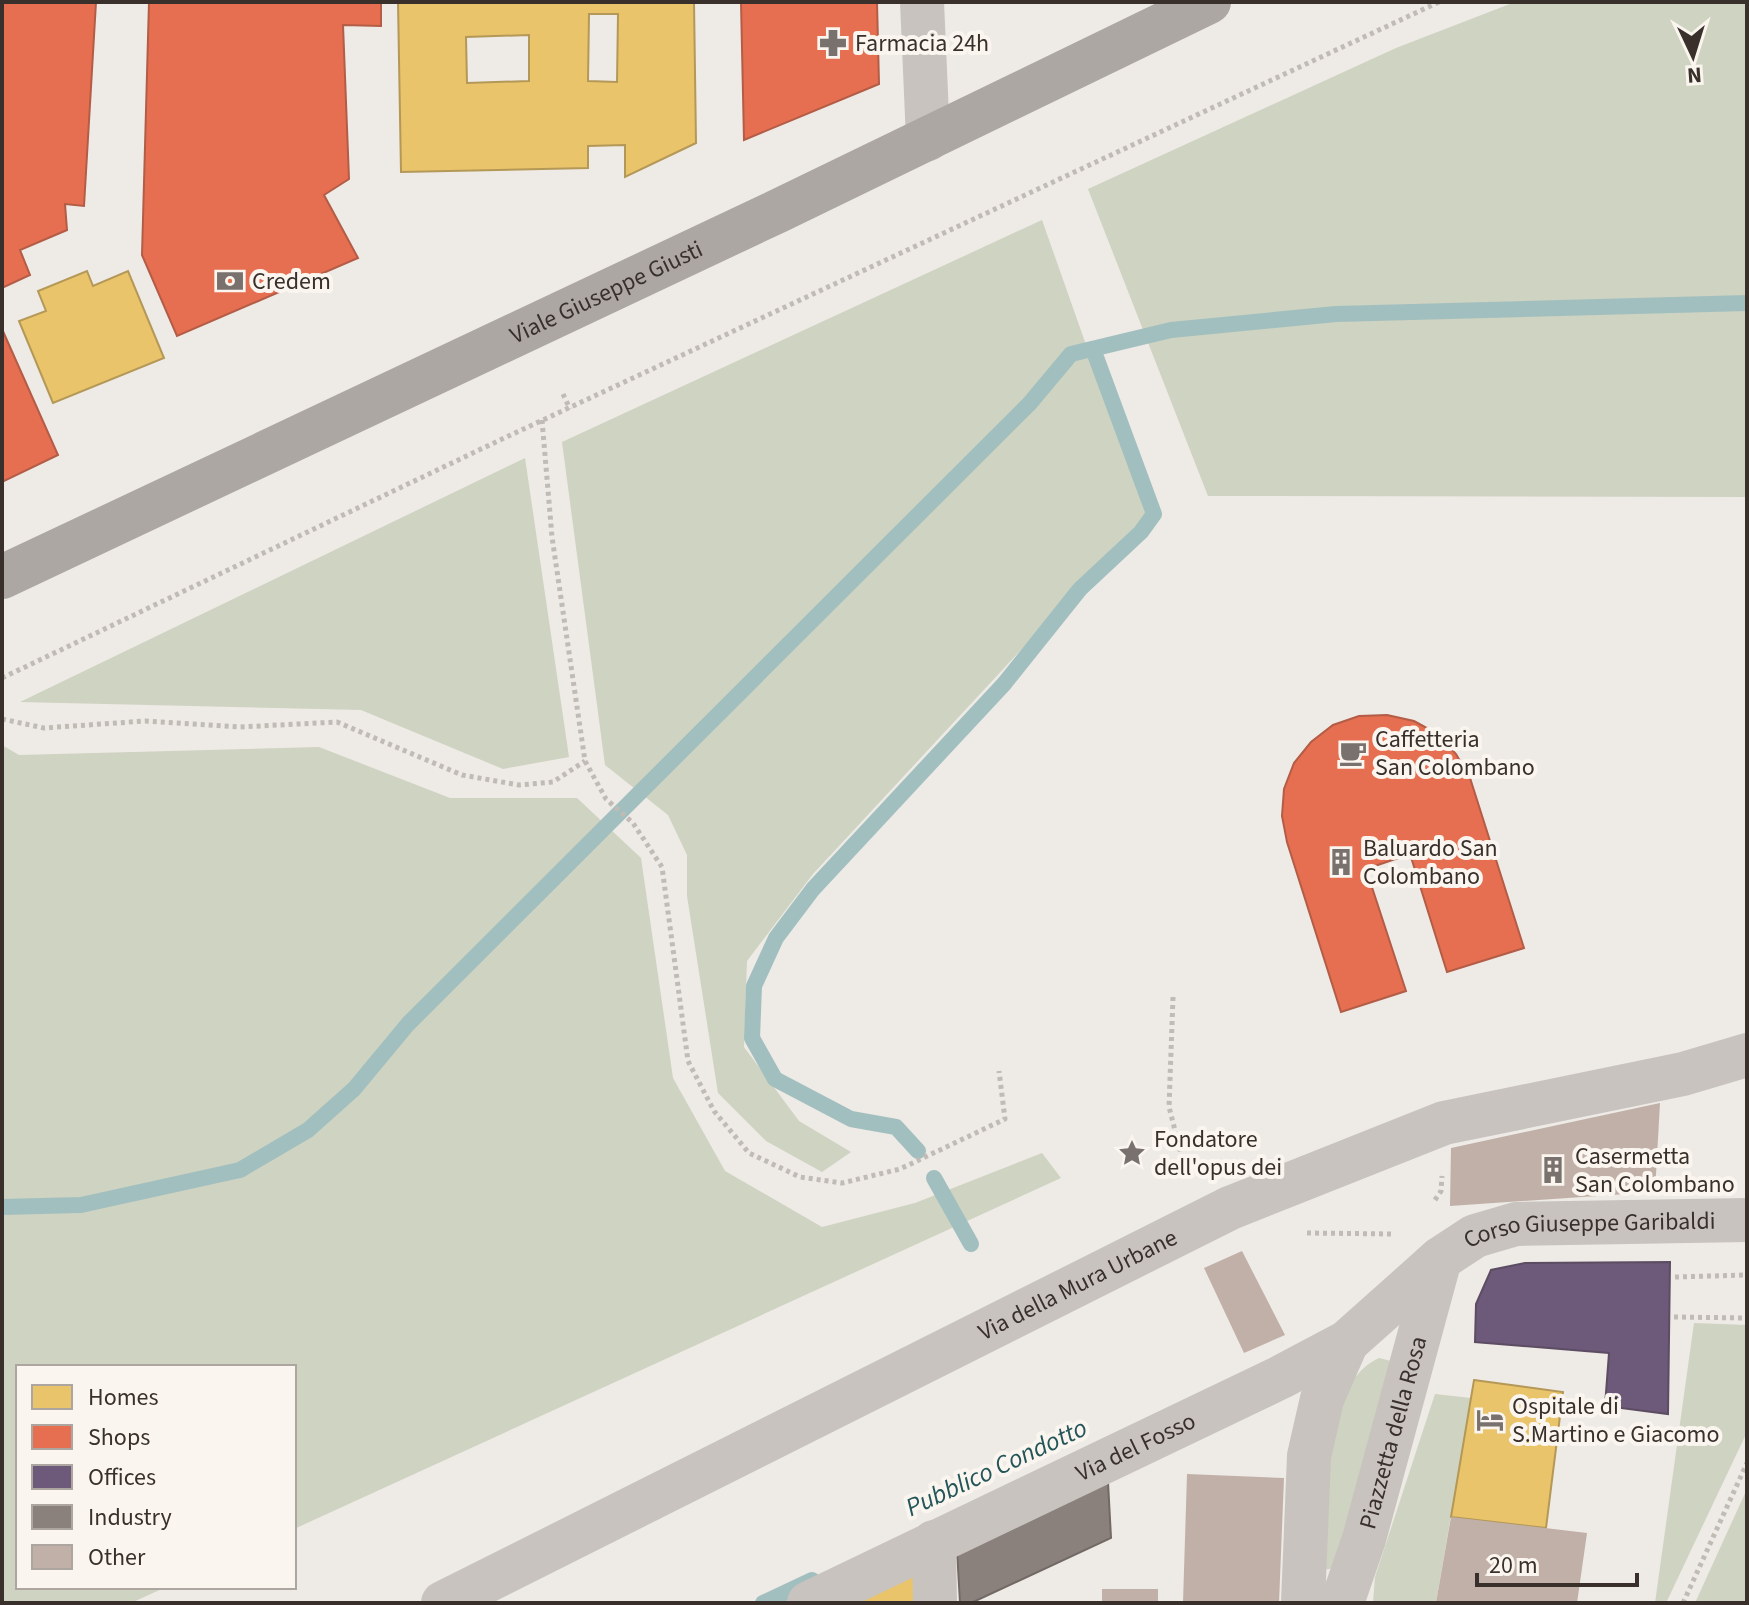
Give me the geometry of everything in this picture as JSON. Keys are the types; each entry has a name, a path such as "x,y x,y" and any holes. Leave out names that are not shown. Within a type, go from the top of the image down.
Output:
{"main road":[{"name":"Viale Giuseppe Giusti","path":"2,577 928,139 1209,2"}],"street":[{"path":"922,2 928,139"},
{"name":"Via della Mura Urbane","path":"443,1603 1230,1208 1444,1123 1683,1074 1747,1055"},
{"path":"1683,1074 1747,1091"},
{"name":"Corso Giuseppe Garibaldi","path":"1440,1259 1475,1236 1516,1224 1747,1220"},
{"name":"Via del Fosso","path":"809,1603 1281,1377 1347,1342 1440,1259"},
{"name":"Piazzetta della Rosa","path":"1342,1603 1364,1539 1440,1259"},
{"path":"1303,1603 1309,1456 1322,1399 1347,1342"},
{"path":"934,1542 935,1603"}],"path":[{"path":"2,678 542,420 1439,2"},
{"path":"563,394 570,409"},
{"path":"542,420 552,537 585,761 606,799 633,823 662,867 688,1061 714,1111 749,1153 800,1177 842,1183 900,1169 1005,1119 999,1071"},
{"path":"2,719 44,728 145,721 240,727 337,722 462,775 519,785 553,782 585,761"},
{"path":"1173,997 1169,1107 1187,1175"},
{"path":"1675,1277 1747,1275"},
{"path":"1674,1317 1747,1318"},
{"path":"1683,1603 1747,1463"}],"green space":[{"path":"1515,2 1747,2 1747,497 1208,496 1088,189 1396,48"},
{"path":"1042,220 1146,515 813,874 747,961 744,1047 799,1121 851,1152 822,1172 766,1141 718,1093 687,896 687,855 668,815 605,765 562,442"},
{"path":"525,458 569,757 503,769 361,710 20,702"},
{"path":"2,745 19,755 319,747 450,798 577,798 641,858 673,1078 725,1171 822,1227 915,1203 1042,1153 1061,1178 296,1528 296,1365 16,1365 16,1589 162,1589 131,1603 2,1603"},
{"path":"1694,1323 1747,1325 1747,1432 1666,1603 1655,1603"},
{"path":"1379,1358 1395,1362 1335,1563 1330,1569 1320,1570 1328,1453 1335,1422 1345,1394 1359,1373"},
{"path":"1435,1394 1471,1398 1436,1603 1373,1603 1375,1577"},
{"path":"1747,1489 1747,1603 1695,1603"}],"building: Homes":[{"path":"398,2 694,2 696,143 625,177 625,145 588,146 588,168 401,172","holes":["589,14 618,14 617,82 588,81","529,35 529,81 467,83 466,37"]},
{"path":"87,271 93,286 128,271 164,358 53,403 19,321 46,311 38,291"},
{"path":"1474,1380 1563,1392 1546,1528 1451,1517"},
{"path":"916,1570 916,1603 841,1603"}],"building: Shops":[{"path":"2,2 96,2 84,206 65,204 67,230 20,250 30,275 2,288"},
{"path":"149,2 381,2 381,26 343,25 349,179 324,195 358,258 177,336 142,255"},
{"path":"741,2 877,2 879,84 744,140"},
{"path":"2,329 58,455 2,482"},
{"name":"Baluardo San Colombano","path":"1387,715 1414,721 1438,734 1456,754 1470,778 1524,948 1447,972 1410,854 1366,869 1406,991 1341,1012 1287,842 1282,816 1284,789 1294,763 1311,742 1333,725 1359,716"}],"building: Offices":[{"path":"1670,1262 1668,1414 1605,1406 1609,1353 1475,1342 1476,1304 1491,1270 1525,1263"}],"building: Industry":[{"path":"1108,1482 1111,1538 971,1603 960,1603 957,1550"}],"building: Other":[{"name":"Casermetta San Colombano","path":"1660,1103 1655,1192 1450,1206 1451,1148"},
{"path":"1242,1251 1285,1335 1244,1353 1204,1268"},
{"path":"1187,1474 1284,1478 1279,1603 1183,1603"},
{"path":"1451,1517 1587,1533 1577,1603 1436,1603"},
{"path":"1102,1589 1158,1589 1158,1603 1102,1603"}],"waterway":[{"path":"2,1207 81,1205 240,1170 308,1130 354,1089 408,1024 1030,403 1071,354 1171,330 1336,314 1747,303"},
{"path":"918,1151 896,1127 851,1119 775,1079 752,1038 754,986 776,938 813,889 1004,684 1080,589 1141,532 1154,514 1093,349"},
{"path":"934,1178 971,1244"},
{"name":"Pubblico Condotto","path":"763,1603 812,1580"}],"place":[{"name":"Farmacia 24h","path":"833,43"},
{"name":"Credem","path":"230,281"},
{"name":"Caffetteria San Colombano","path":"1353,753"},
{"name":"Baluardo San Colombano","path":"1341,862"},
{"name":"Fondatore dell'opus dei","path":"1132,1153"},
{"name":"Casermetta San Colombano","path":"1553,1170"},
{"name":"Ospitale di S.Martino e Giacomo","path":"1490,1420"}]}
